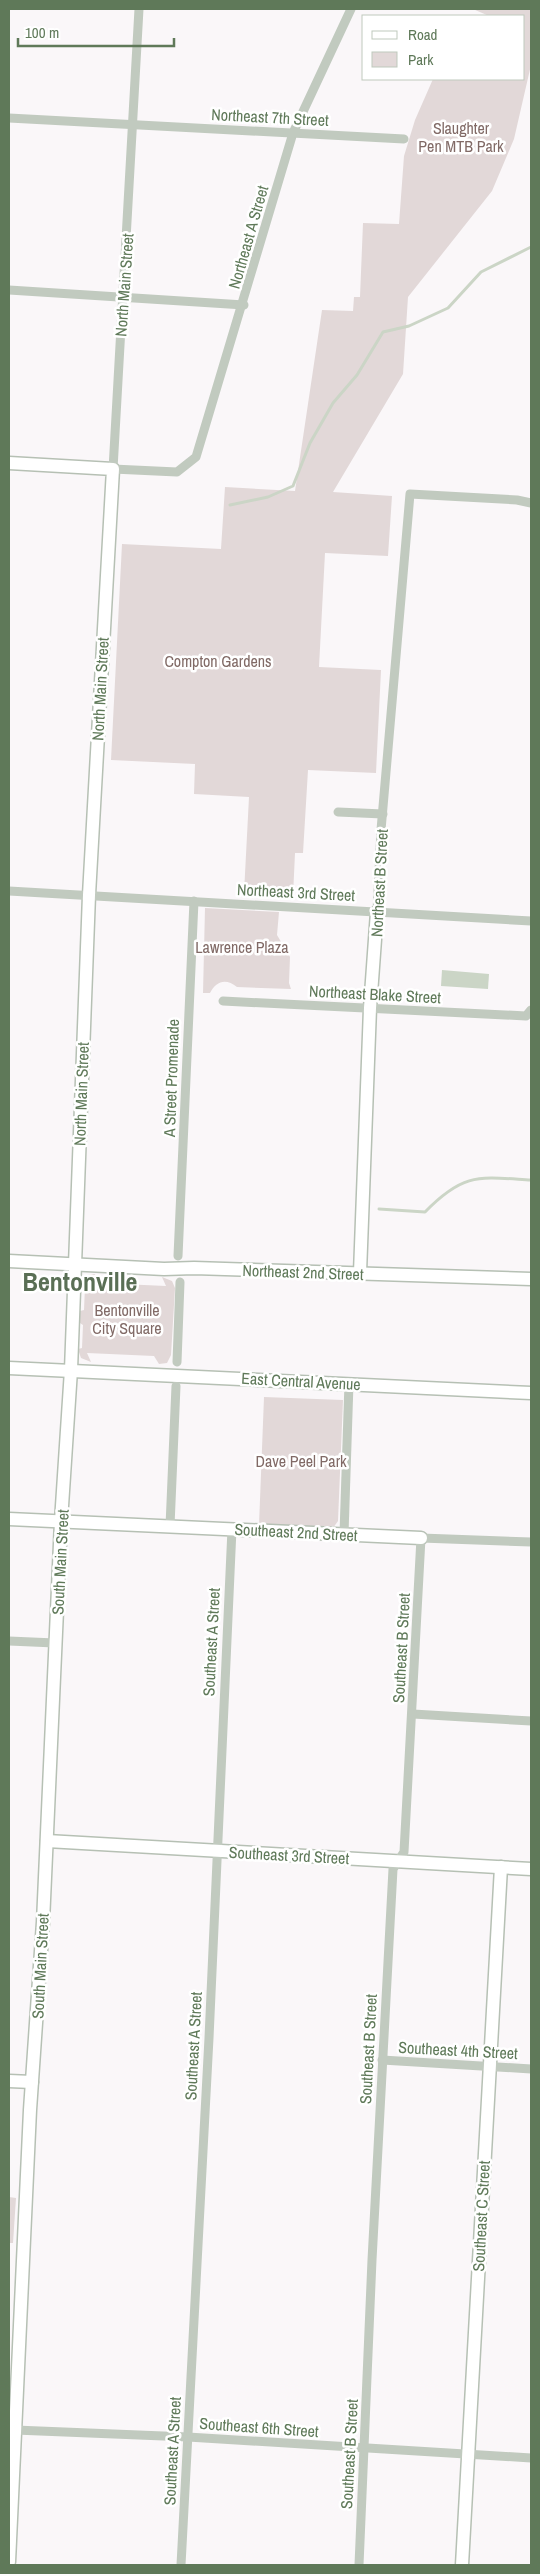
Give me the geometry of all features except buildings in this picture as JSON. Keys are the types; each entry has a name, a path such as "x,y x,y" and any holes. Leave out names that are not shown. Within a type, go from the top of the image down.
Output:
{"street":[{"name":"North Main Street","path":"70,1370 89,895 139,9"},
{"name":"Northeast A Street","path":"112,469 177,472 196,457 244,305 293,133 351,9"},
{"name":"Northeast 7th Street","path":"9,118 404,139"},
{"path":"9,290 244,305"},
{"path":"9,464 112,469"},
{"name":"Northeast B Street","path":"360,1273 370,1008 383,814 410,494 518,500 531,503"},
{"path":"338,812 383,814"},
{"name":"Northeast 3rd Street","path":"9,891 531,921"},
{"name":"A Street Promenade","path":"178,1256 194,901"},
{"name":"Northeast Blake Street","path":"223,1001 529,1013"},
{"name":"Northeast 2nd Street","path":"9,1261 164,1269 194,1268 531,1279"},
{"path":"177,1362 180,1282"},
{"name":"East Central Avenue","path":"9,1368 531,1393"},
{"name":"South Main Street","path":"9,2562 32,2082 39,2003 55,1643 70,1370"},
{"path":"344,1534 349,1383"},
{"path":"170,1526 176,1386"},
{"name":"Southeast 2nd Street","path":"9,1519 531,1542"},
{"name":"Southeast A Street","path":"181,2565 232,1529"},
{"name":"Southeast B Street","path":"359,2565 382,2060 393,1869 403,1854 421,1538"},
{"path":"9,1641 55,1643"},
{"path":"412,1714 531,1721"},
{"name":"Southeast 3rd Street","path":"47,1841 531,1869"},
{"name":"Southeast C Street","path":"462,2565 501,1867"},
{"name":"Southeast 4th Street","path":"382,2060 531,2069"},
{"path":"9,2081 32,2082"},
{"name":"Southeast 6th Street","path":"16,2430 188,2437 531,2458"}],"green space":[{"name":"Compton Gardens","path":"473,9 531,9 531,65 514,139 492,191 408,297 403,374 333,492 392,496 388,556 325,553 319,667 381,670 376,773 308,770 303,853 295,853 293,896 244,893 249,797 194,794 195,764 111,760 122,544 221,549 225,487 295,491 322,310 353,311 354,297 360,297 363,223 399,224 404,156 415,120 433,80 525,80 525,15 487,15"},
{"name":"Lawrence Plaza","path":"205,908 279,912 277,935 290,957 289,983 291,989 237,987 229,982 222,982 218,983 210,993 203,993"},
{"name":"Bentonville City Square","path":"95,1274 100,1283 166,1286 162,1277 172,1281 175,1288 171,1355 167,1363 159,1364 154,1356 87,1353 91,1362 81,1358 78,1349 82,1348 83,1325 80,1323 80,1311 84,1310 85,1286 81,1283 88,1275"},
{"name":"Dave Peel Park","path":"264,1397 343,1400 338,1521 333,1528 259,1525"},
{"path":"9,2197 16,2198 13,2243 9,2243"}],"shaded area":[{"path":"442,970 489,974 488,989 441,986"}],"waterway":[{"path":"230,505 268,497 293,486 310,443 333,403 357,375 383,332 409,326 448,308 481,272 531,247"},
{"path":"379,1209 425,1212 451,1190 473,1180 485,1178 531,1180"}],"district":[{"name":"Bentonville","path":"80,1281"}],"park label":[{"name":"Slaughter Pen MTB Park","path":"461,137"}]}
